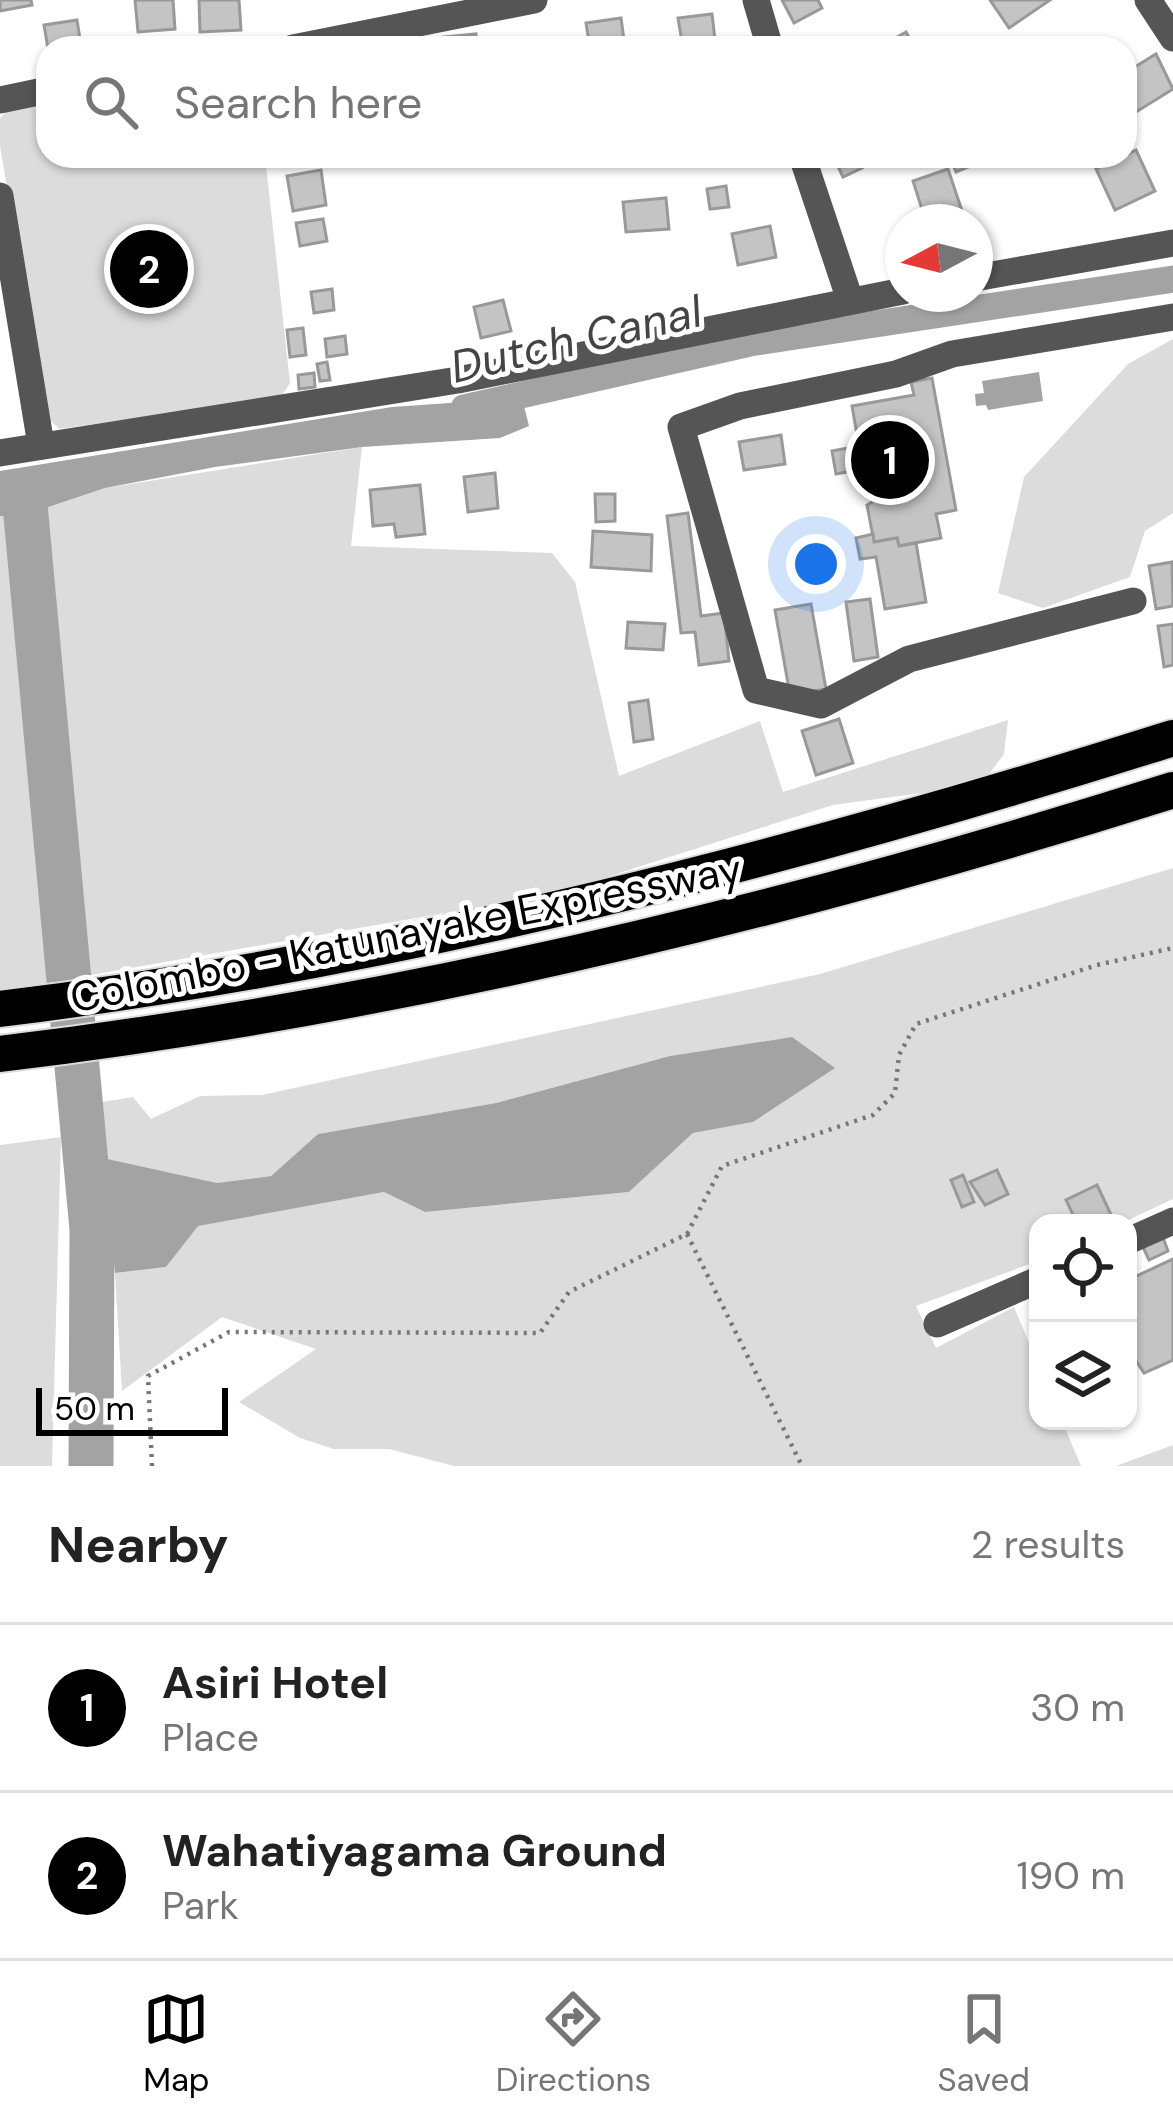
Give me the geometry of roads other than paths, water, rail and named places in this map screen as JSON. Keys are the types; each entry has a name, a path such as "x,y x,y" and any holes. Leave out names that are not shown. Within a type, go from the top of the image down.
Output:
{"highway":[{"name":"Colombo - Katunayake Expressway","path":"7,1008 118,994 563,909 778,854 1173,738"},
{"name":"Colombo - Katunayake Expressway","path":"7,1053 118,1040 593,950 860,884 1173,790"}],"street":[{"path":"353,36 534,0"},
{"path":"757,0 767,36"},
{"path":"1148,0 1173,38"},
{"path":"0,100 36,92"},
{"path":"806,168 850,301"},
{"path":"0,196 41,445"},
{"path":"993,275 1173,242"},
{"path":"0,453 458,380 885,294"},
{"path":"1133,602 909,659 821,705 774,698 756,690 682,427 740,406 896,374 952,354 1173,317"},
{"path":"1137,1237 1173,1221"},
{"path":"937,1324 1029,1284"}],"waterway":[{"name":"Dutch Canal","path":"464,408 750,343 1173,279"},
{"path":"24,494 92,1229 91,1466"}],"place":[{"name":"Wahatiyagama Ground","path":"149,269"},
{"name":"Asiri Hotel","path":"890,460"}]}
